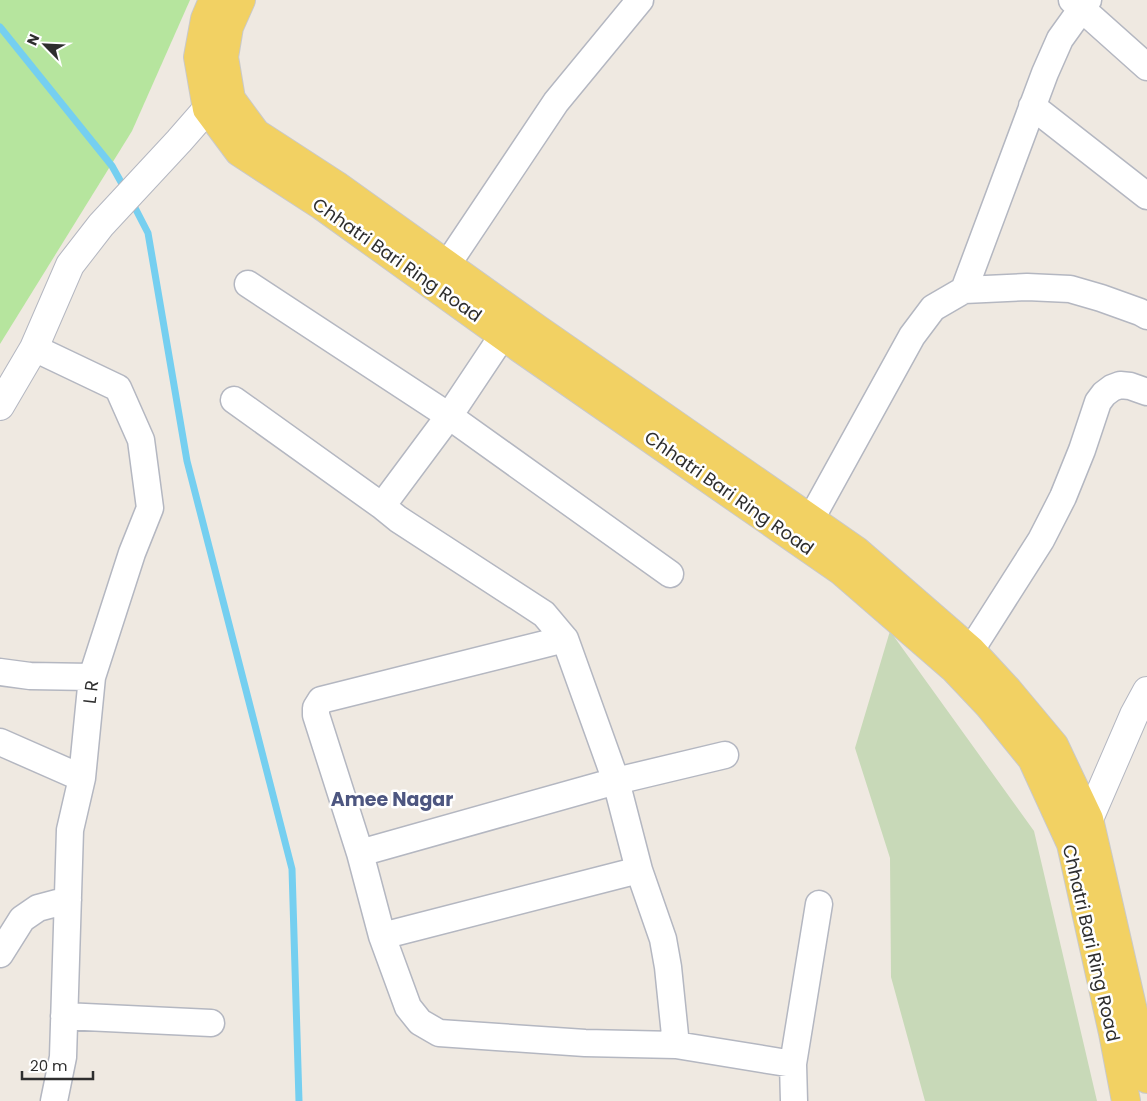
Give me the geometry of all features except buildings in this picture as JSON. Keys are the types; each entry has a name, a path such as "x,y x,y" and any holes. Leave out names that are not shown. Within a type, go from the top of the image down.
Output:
{"main road":[{"name":"Chhatri Bari Ring Road","path":"214,0 205,19 198,57 207,109 239,152 322,206 841,571 954,669 989,706 1032,759 1071,844 1126,1101"},
{"name":"Chhatri Bari Ring Road","path":"241,0 229,26 224,57 231,99 256,133 336,185 536,328 857,551 971,650 1008,690 1054,745 1089,819 1131,999 1147,1079"}],"street":[{"path":"447,264 556,102 640,0"},
{"path":"964,290 1045,73 1060,39 1080,3 1147,67"},
{"path":"1032,106 1147,196"},
{"path":"0,406 34,348 70,265 101,225 207,109"},
{"path":"248,284 449,416 670,574"},
{"path":"811,519 912,336 933,308 964,290 1027,287 1070,289 1101,298 1147,316"},
{"path":"382,506 449,416 503,335"},
{"name":"L R","path":"34,348 118,388 141,440 150,508 132,553 92,677 82,778 70,830 63,1057 54,1101"},
{"path":"971,650 1041,540 1063,497 1082,450 1098,402 1104,394 1120,385 1130,386 1147,392"},
{"path":"234,400 398,518 544,614 565,639 616,781 640,870 663,939 668,967 676,1045"},
{"path":"565,639 321,700 316,708 316,715 360,853 382,936 408,1006 420,1022 439,1033 584,1043 676,1045 793,1064"},
{"path":"0,672 30,676 92,677"},
{"path":"1071,844 1089,819 1134,715 1147,691"},
{"path":"0,742 82,778"},
{"path":"360,853 616,781 725,755"},
{"path":"382,936 640,870"},
{"path":"0,954 22,919 38,908 68,900"},
{"path":"794,1101 793,1064 820,904"},
{"path":"64,1016 211,1023"}],"green space":[{"path":"0,0 190,0 132,131 0,344"},
{"path":"890,631 1034,831 1097,1101 925,1101 891,977 890,858 855,748"}],"waterway":[{"path":"0,27 112,166 126,191"},
{"path":"131,200 148,233 187,461 292,869 299,1101"}],"district":[{"name":"Amee Nagar","path":"392,799"}]}
